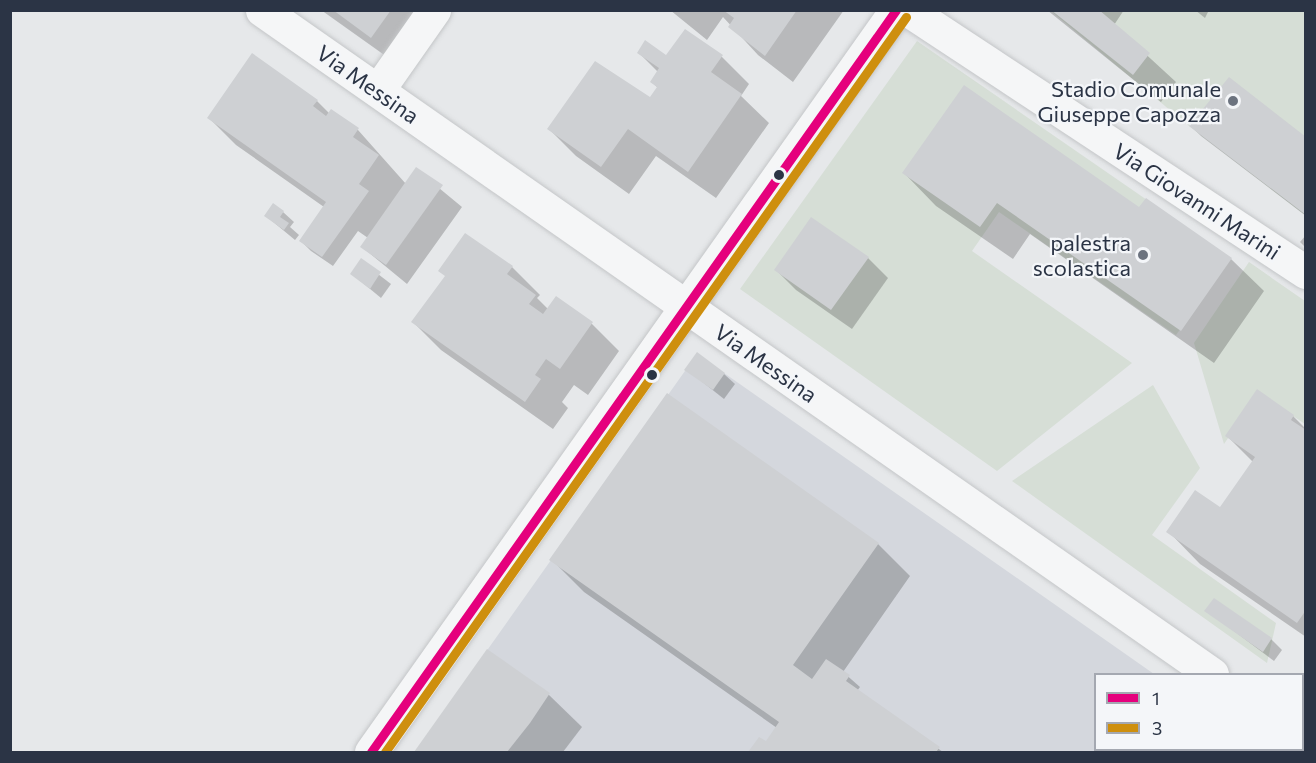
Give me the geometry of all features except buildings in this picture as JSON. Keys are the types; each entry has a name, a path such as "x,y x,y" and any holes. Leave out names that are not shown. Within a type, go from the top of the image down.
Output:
{"street":[{"name":"Via Messina","path":"262,10 1209,673"},
{"path":"378,90 434,10"},
{"path":"371,753 896,10"},
{"name":"Via Giovanni Marini","path":"908,10 1305,272"}],"shaded area":[{"name":"Stadio Comunale Giuseppe Capozza","path":"1051,11 1305,11 1305,215 1189,126"},
{"name":"palestra scolastica","path":"917,41 1231,258 1176,335 999,212 972,251 1132,363 997,471 740,289"},
{"path":"1249,262 1305,301 1305,424 1259,393 1224,444 1194,343"},
{"path":"697,354 1153,673 1094,673 1094,751 1143,752 415,752"},
{"path":"1153,385 1200,468 1152,535 1276,623 1267,663 1012,481"}],"transit line":[{"name":"1","path":"371,752 896,10"},
{"name":"3","path":"385,752 906,17"}],"place":[{"name":"Stadio Comunale Giuseppe Capozza","path":"1233,101"},
{"name":"palestra scolastica","path":"1143,255"}]}
